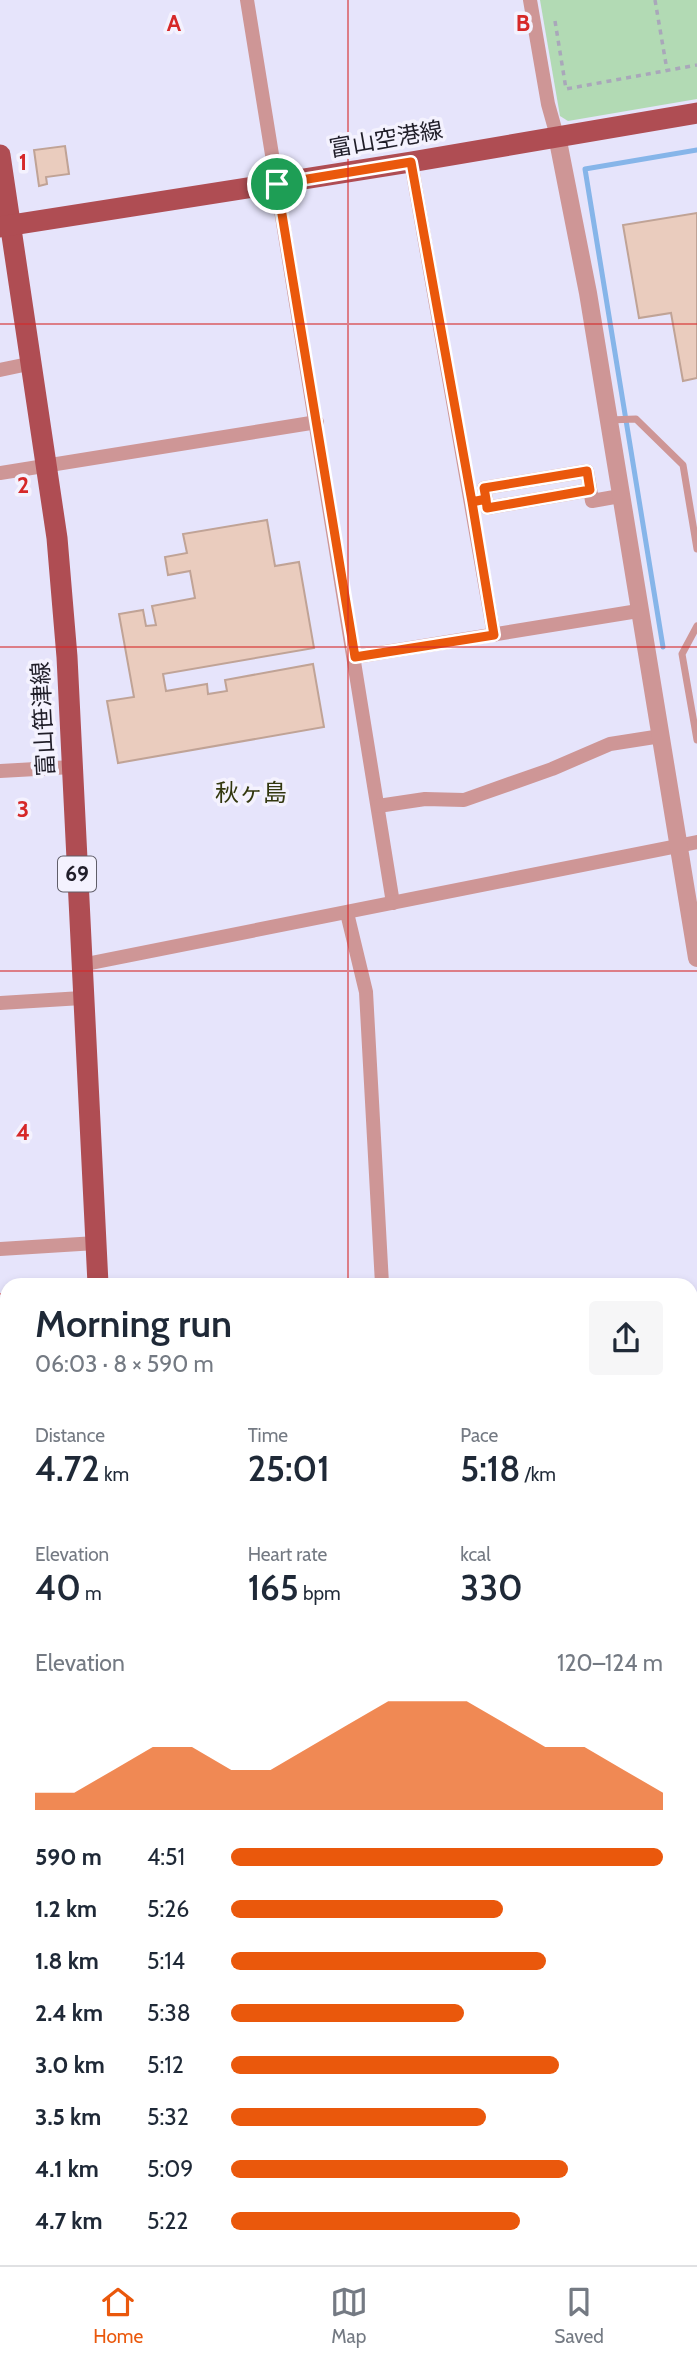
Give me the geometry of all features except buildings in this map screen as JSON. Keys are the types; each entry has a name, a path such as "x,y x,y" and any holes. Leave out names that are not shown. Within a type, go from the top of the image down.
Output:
{"main road":[{"name":"富山空港線","path":"6,226 277,184 697,113"},
{"name":"富山笹津線","path":"0,155 6,226 33,363 57,538 72,767 98,1278"}],"street":[{"path":"247,0 393,904"},
{"path":"530,0 548,104 557,136 615,419 620,496 638,611 661,736 688,844 697,958"},
{"path":"411,162 479,500 494,635"},
{"path":"0,369 33,363"},
{"path":"0,473 317,422"},
{"path":"479,500 484,488 587,471 592,501 620,496"},
{"path":"355,657 638,611"},
{"path":"378,806 425,799 464,800 552,769 610,744 661,736"},
{"path":"0,771 72,767"},
{"path":"82,965 688,844"},
{"path":"347,913 366,992 382,1278"},
{"path":"0,1003 82,998"},
{"path":"0,1249 96,1244"}],"lane":[{"path":"615,419 632,419 683,465 697,549"},
{"path":"697,626 682,654 697,740"}],"path":[{"path":"655,0 667,71"},
{"path":"555,21 565,89 697,65"}],"green space":[{"path":"540,0 697,0 697,99 568,121 560,116"}],"waterway":[{"path":"663,647 585,169 697,150"}],"district":[{"name":"秋ヶ島","path":"251,793"}],"route":[{"path":"277,184 355,657 494,635 472,502 486,499 487,508 590,490 587,471 484,488 486,499 472,502 411,162 277,184"}]}
